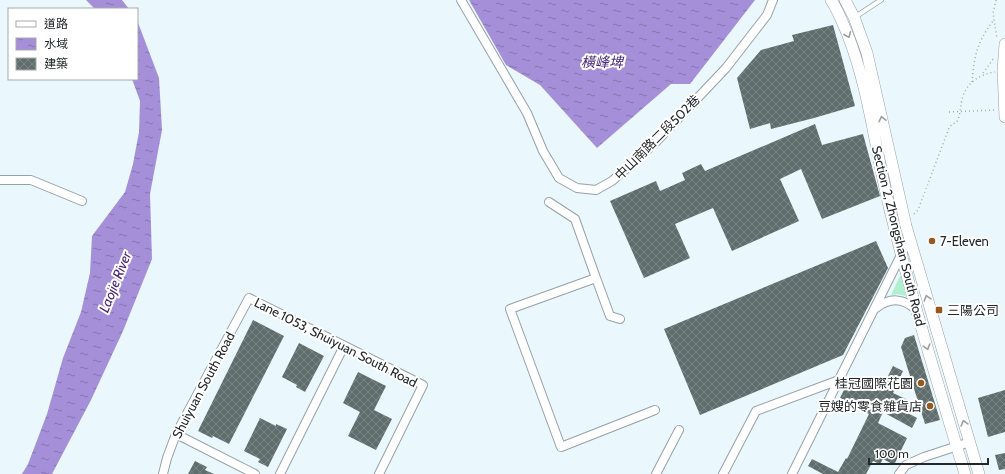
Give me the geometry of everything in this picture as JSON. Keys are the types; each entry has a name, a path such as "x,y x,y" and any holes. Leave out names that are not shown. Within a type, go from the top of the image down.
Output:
{"main road":[{"name":"Section 2, Zhongshan South Road","path":"831,0 843,24 864,86 888,205 901,255 965,474"},
{"name":"Section 2, Zhongshan South Road","path":"845,0 854,17 867,53 910,239 979,474"},
{"path":"1001,45 1004,70 1003,114"}],"street":[{"name":"中山南路二段502巷","path":"461,0 527,113 543,151 559,178 577,188 596,190 612,181 654,144 726,68 767,15 773,0"},
{"path":"0,180 31,180 82,201"},
{"path":"549,202 575,219 610,316 620,319"},
{"path":"792,474 910,239"},
{"path":"596,278 510,309 561,447 655,410"},
{"name":"Lane 1053, Shuiyuan South Road","path":"249,298 423,385 379,474"},
{"name":"Shuiyuan South Road","path":"162,474 166,458 176,434 249,298"},
{"path":"874,310 884,302 894,300 910,304 916,310"},
{"path":"280,474 344,346"},
{"path":"723,474 756,411 839,380"},
{"path":"656,474 679,430"},
{"path":"176,434 255,474"},
{"path":"899,474 906,465 924,457 970,442"}],"lane":[{"path":"854,17 881,0"},
{"path":"888,205 900,201"}],"path":[{"path":"996,0 992,13 997,38 1001,45"},
{"path":"972,83 974,59 986,30 993,21"},
{"path":"912,216 918,210 949,128 961,117 960,111 962,97 967,88 984,74 995,56"},
{"path":"984,74 998,71"},
{"path":"949,112 960,111 1003,114"}],"green space":[{"path":"900,276 906,296 897,294 891,295"}],"water":[{"path":"86,0 122,0 128,8 94,8"},
{"name":"橫峰埤","path":"469,0 755,0 690,84 671,84 597,148 540,85 506,65"},
{"name":"Laojie River","path":"138,23 159,78 162,130 150,194 152,259 123,331 91,400 52,474 22,474 28,464 47,414 63,358 81,312 90,273 92,236 125,192 133,164 139,132 140,101 132,80 138,80"}],"building":[{"path":"833,25 855,106 771,129 770,123 750,129 737,78 761,50 794,41 792,35"},
{"path":"815,124 822,145 863,134 880,196 822,219 801,169 780,179 799,221 732,251 713,208 675,224 690,258 644,278 610,201 656,181 660,191 685,180 682,173 701,164 705,171"},
{"path":"876,241 888,268 843,355 700,415 664,329"},
{"path":"253,320 284,336 229,444 198,431"},
{"name":"桂冠國際花園","path":"914,335 940,420 925,424 901,347 905,338"},
{"path":"299,343 324,356 305,392 296,387 297,385 282,377"},
{"path":"893,366 903,371 893,393 912,402 906,412 917,418 912,428 883,412 878,423 907,438 894,465 883,459 880,464 873,461 866,474 823,474 808,466 812,459 838,472 846,458 847,459 869,414 840,398 851,376 881,390"},
{"path":"358,372 386,386 374,410 392,419 376,450 348,436 360,412 343,403"},
{"path":"1005,390 1005,432 988,437 978,398"},
{"path":"260,418 276,426 276,424 287,429 268,467 258,462 260,459 244,451"},
{"path":"1005,453 1005,469 999,470 995,455"},
{"path":"195,461 207,467 205,470 214,474 188,474"}],"place":[{"name":"7-Eleven","path":"932,241"},
{"name":"三陽公司","path":"939,310"},
{"name":"桂冠國際花園","path":"921,383"},
{"name":"豆嫂的零食雜貨店","path":"930,406"}]}
